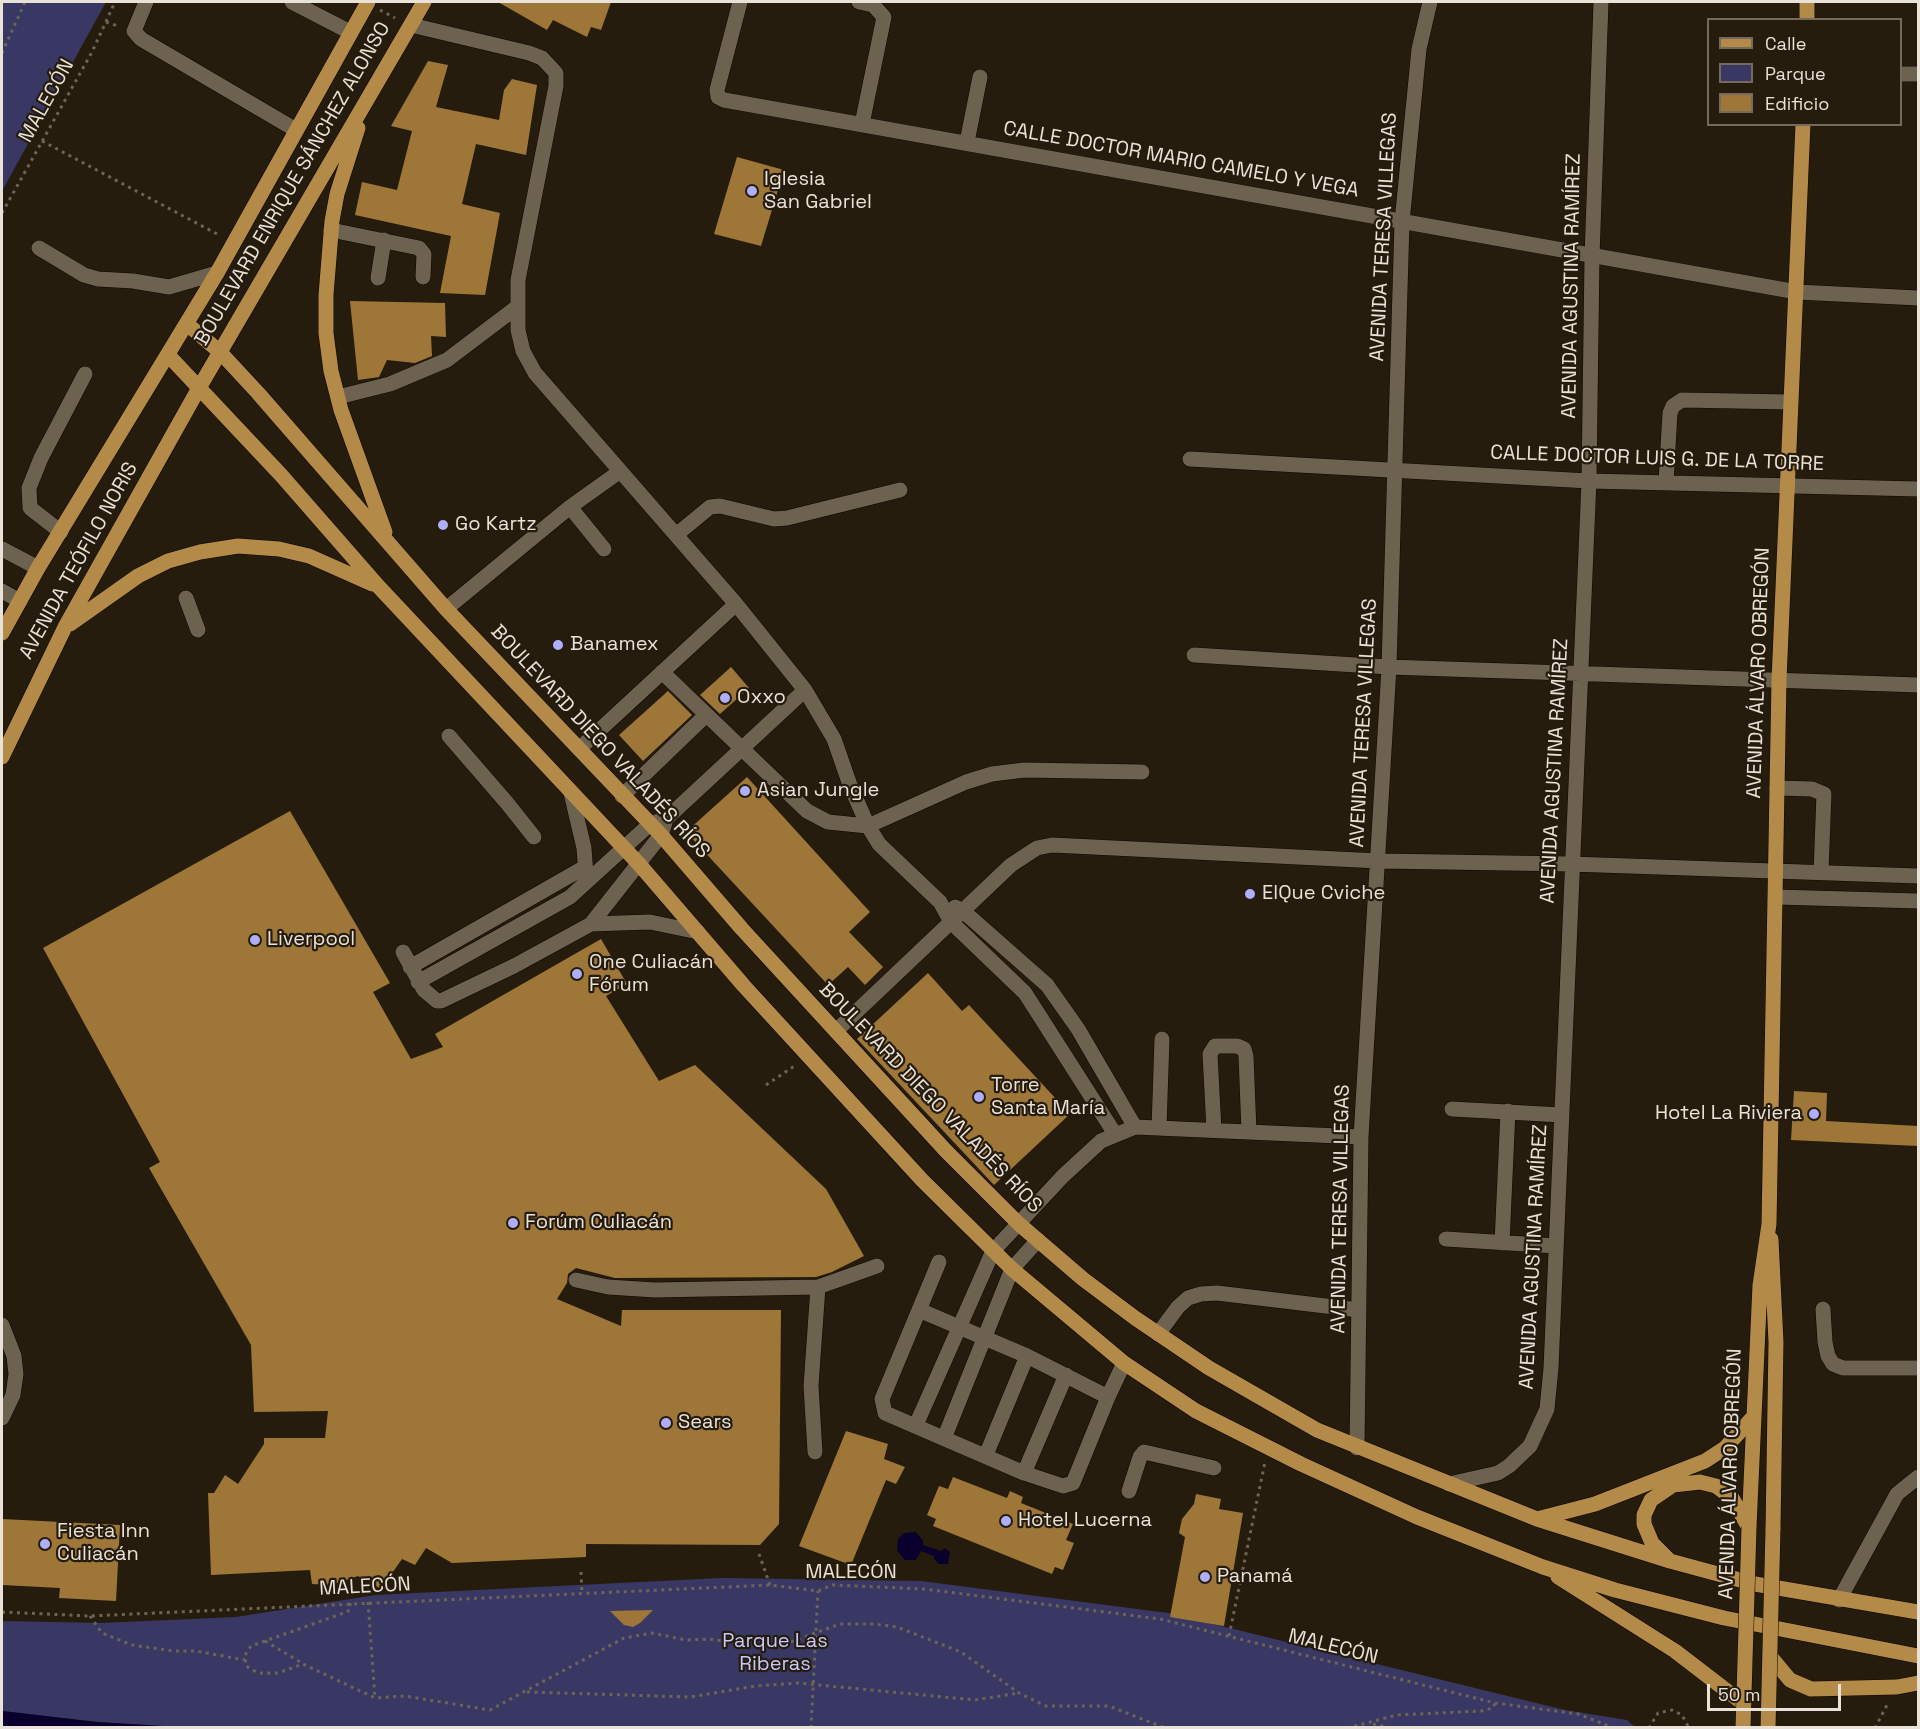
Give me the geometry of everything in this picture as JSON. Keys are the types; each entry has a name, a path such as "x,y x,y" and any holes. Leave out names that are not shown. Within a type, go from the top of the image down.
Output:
{"main road":[{"name":"BOULEVARD ENRIQUE SÁNCHEZ ALONSO","path":"199,388 424,2"},
{"path":"1807,18 1808,2"},
{"name":"BOULEVARD ENRIQUE SÁNCHEZ ALONSO","path":"187,324 367,3"},
{"path":"368,100 337,194 331,230 326,295 326,333 338,397 388,541"},
{"name":"AVENIDA ÁLVARO OBREGÓN","path":"1743,1728 1754,1416 1761,1285 1769,1224 1779,680 1803,126"},
{"path":"187,324 169,356 281,475 378,586 625,848 808,1056 922,1180 1012,1269 1124,1363 1188,1406 1268,1447 1417,1517 1543,1567 1615,1590 1724,1618 1918,1656"},
{"name":"BOULEVARD DIEGO VALADÉS RÍOS","path":"187,324 220,352 446,609 656,830 946,1151 1019,1224 1083,1279 1158,1334 1258,1397 1317,1430 1357,1448 1537,1519 1670,1561 1755,1584 1918,1612"},
{"name":"AVENIDA TEÓFILO NORIS","path":"2,633 38,568 169,356"},
{"name":"AVENIDA TEÓFILO NORIS","path":"2,757 65,627 199,388"},
{"path":"65,627 129,581 168,561 200,552 238,546 279,549 309,556 378,586"},
{"name":"AVENIDA ÁLVARO OBREGÓN","path":"1768,1728 1773,1529 1775,1286 1769,1224"},
{"path":"1537,1519 1639,1489 1705,1461 1730,1443 1754,1416"},
{"path":"1670,1561 1653,1543 1644,1524 1644,1515 1651,1500 1673,1485 1700,1482 1716,1486 1732,1498 1749,1527"},
{"path":"1543,1567 1675,1651 1744,1704"},
{"path":"1770,1656 1790,1680 1806,1688 1822,1690 1897,1687 1918,1683"}],"street":[{"path":"146,2 134,31 141,39 296,130"},
{"path":"292,2 350,32"},
{"name":"CALLE DOCTOR MARIO CAMELO Y VEGA","path":"740,2 717,90 720,99 1797,292 1918,298"},
{"path":"859,2 873,5 884,17 862,124"},
{"name":"AVENIDA TERESA VILLEGAS","path":"1357,1448 1361,1137 1389,667 1402,222 1418,60 1430,2"},
{"name":"AVENIDA AGUSTINA RAMÍREZ","path":"1449,1484 1490,1476 1509,1466 1530,1446 1540,1429 1547,1409 1551,1368 1589,481 1592,256 1601,2"},
{"path":"411,25 529,53 542,58 556,73 556,86 522,249 517,307 518,330 524,351 535,373 736,604 805,690 834,739 850,785 868,826 892,858 940,902 951,922 1018,985 1032,1002 1115,1134"},
{"path":"1902,74 1918,74"},
{"path":"967,142 980,77"},
{"path":"331,230 409,245 422,251 423,277"},
{"path":"378,278 384,240"},
{"path":"39,248 84,275 98,279 133,281 169,287 217,273"},
{"path":"338,397 390,384 447,360 517,307"},
{"path":"61,532 30,508 29,488 41,458 85,374"},
{"path":"1666,482 1670,413 1673,406 1682,400 1790,402"},
{"name":"CALLE DOCTOR LUIS G. DE LA TORRE","path":"1190,459 1589,481 1918,489"},
{"path":"446,609 570,507 619,472"},
{"path":"676,535 710,507 720,506 774,519 787,518 900,490"},
{"path":"570,507 604,549"},
{"path":"2,549 38,568"},
{"path":"2,591 20,601"},
{"path":"186,598 198,630"},
{"path":"579,749 736,604"},
{"path":"1194,655 1389,667 1918,685"},
{"path":"662,672 705,716 816,817 828,822 868,826 966,782 992,774 1024,770 1142,772"},
{"path":"403,952 418,982 431,999 441,1001 591,924 639,864 656,830 805,690"},
{"path":"622,796 705,716"},
{"path":"449,736 507,802 534,837"},
{"path":"1777,788 1812,789 1824,794 1821,872"},
{"path":"571,793 585,867 586,885"},
{"path":"418,982 570,897 625,848 656,830"},
{"path":"836,1031 1025,854 1052,845 1379,861 1571,864 1918,876"},
{"path":"410,967 585,867"},
{"path":"1776,897 1918,901"},
{"path":"940,902 963,910 1047,985 1078,1029 1135,1127"},
{"path":"501,915 510,930"},
{"path":"591,924 650,921 698,932"},
{"path":"1159,1128 1162,1039"},
{"path":"1214,1130 1210,1054 1215,1046 1237,1046 1244,1049 1246,1056 1249,1132"},
{"path":"1452,1109 1562,1114"},
{"path":"1502,1243 1508,1111"},
{"path":"916,1425 993,1251 1085,1154 1115,1134 1135,1127 1361,1137"},
{"path":"1446,1239 1556,1246"},
{"path":"945,1436 1012,1269 1038,1240"},
{"path":"939,1262 882,1399 885,1413 945,1436 1024,1473 1063,1486 1073,1483 1124,1363"},
{"path":"576,1280 608,1287 655,1290 818,1287 877,1266"},
{"path":"816,1452 811,1386 818,1287"},
{"path":"1158,1334 1178,1307 1188,1298 1201,1294 1217,1293 1359,1310"},
{"path":"1823,1309 1825,1342 1828,1356 1833,1364 1844,1368 1918,1368"},
{"path":"919,1310 1027,1356 1108,1397"},
{"path":"2,1325 14,1356 16,1374 13,1395 2,1418"},
{"path":"986,1455 1027,1356"},
{"path":"1024,1473 1066,1375"},
{"path":"1129,1491 1140,1457 1144,1452 1214,1468"},
{"path":"1839,1600 1897,1494 1918,1477"}],"path":[{"path":"2,53 25,2"},
{"name":"MALECÓN","path":"2,213 92,52 115,2"},
{"path":"367,3 411,25"},
{"path":"42,141 234,243"},
{"path":"1229,1636 1268,1447"},
{"path":"759,1554 770,1585"},
{"path":"581,1572 582,1593"},
{"name":"MALECÓN","path":"2,1612 90,1616 770,1585 818,1591 833,1585 924,1589 1160,1619 1495,1703 1578,1714 1614,1728"},
{"path":"811,1728 818,1591"},
{"path":"368,1602 375,1698"},
{"path":"303,1664 278,1673 258,1673 246,1666 245,1655 251,1646 344,1613 350,1610 350,1603"},
{"path":"90,1616 102,1633 132,1645 174,1652 196,1651 245,1660"},
{"path":"265,1641 303,1664 375,1698 405,1696 490,1710 624,1638 652,1633 686,1640 710,1639 774,1648 840,1624 874,1624 897,1627 961,1652 1019,1693 1046,1706 1109,1706 1165,1728"},
{"path":"525,1692 690,1697 755,1686 798,1683 975,1700 1019,1693"},
{"path":"1875,1728 1897,1687"},
{"path":"1347,1728 1397,1715 1481,1711 1492,1708 1495,1703"},
{"path":"1650,1728 1658,1713 1672,1710 1682,1715 1689,1728"},
{"path":"1371,1723 1391,1728"}],"green space":[{"path":"2,2 106,2 2,191"},
{"name":"Parque Las Riberas","path":"721,1578 921,1581 1168,1613 1565,1710 1627,1720 1635,1727 182,1728 97,1722 2,1711 2,1621 101,1623 236,1617 376,1595"}],"shaded area":[{"path":"916,1532 923,1541 923,1545 941,1551 945,1548 950,1552 948,1564 939,1564 934,1556 921,1551 916,1560 905,1560 897,1551 898,1539 904,1533"},
{"path":"2,1711 97,1722 181,1727 2,1727"}],"building":[{"path":"498,2 611,2 601,30 591,27 587,37 553,20 547,30"},
{"path":"428,61 448,65 436,107 499,120 504,90 512,79 537,85 526,155 476,144 462,204 500,213 485,295 440,293 451,236 355,215 362,182 397,190 412,131 391,126"},
{"path":"737,157 784,170 761,246 714,234"},
{"path":"350,301 445,303 446,337 431,336 432,356 415,363 387,360 379,377 358,380"},
{"path":"731,667 749,688 720,714 700,695"},
{"path":"668,691 692,715 643,761 619,735"},
{"path":"747,777 870,912 849,932 883,967 865,985 848,967 828,985 686,832"},
{"name":"Forúm Culiacán","path":"290,811 390,983 373,992 411,1059 443,1047 435,1034 601,939 627,984 606,996 659,1081 695,1065 826,1189 864,1256 832,1272 816,1277 615,1278 576,1268 568,1274 567,1283 557,1299 621,1326 622,1310 781,1310 779,1524 760,1545 586,1544 586,1557 452,1563 426,1548 415,1565 402,1559 381,1589 358,1576 331,1585 312,1584 310,1570 211,1575 208,1493 214,1493 225,1475 238,1484 264,1444 264,1438 325,1438 328,1411 254,1412 251,1345 149,1168 160,1162 43,948"},
{"name":"Torre Santa María","path":"928,973 962,1011 969,1005 1070,1114 994,1185 857,1039"},
{"path":"1794,1091 1827,1093 1826,1121 1918,1126 1918,1146 1791,1140"},
{"path":"846,1431 888,1444 884,1459 905,1467 896,1484 886,1480 851,1565 799,1546"},
{"path":"953,1477 1007,1498 1010,1491 1023,1497 1021,1503 1073,1524 1066,1540 1074,1543 1063,1570 1055,1567 1052,1574 933,1526 936,1519 927,1515 939,1486 948,1489"},
{"name":"Panamá","path":"1196,1494 1221,1499 1219,1509 1243,1513 1224,1626 1170,1617 1185,1537 1179,1533 1182,1519 1194,1504"},
{"path":"2,1519 120,1525 116,1601 59,1598 60,1588 2,1585"},
{"path":"653,1610 633,1627 624,1625 610,1611"}],"place":[{"name":"Iglesia San Gabriel","path":"752,191"},
{"name":"Go Kartz","path":"443,525"},
{"name":"Banamex","path":"558,645"},
{"name":"Oxxo","path":"725,698"},
{"name":"Asian Jungle","path":"745,791"},
{"name":"ElQue Cviche","path":"1250,894"},
{"name":"Liverpool","path":"255,940"},
{"name":"One Culiacán Fórum","path":"577,974"},
{"name":"Torre Santa María","path":"979,1097"},
{"name":"Hotel La Riviera","path":"1814,1114"},
{"name":"Forúm Culiacán","path":"513,1223"},
{"name":"Sears","path":"666,1423"},
{"name":"Hotel Lucerna","path":"1006,1521"},
{"name":"Fiesta Inn Culiacán","path":"45,1544"},
{"name":"Panamá","path":"1205,1577"}]}
